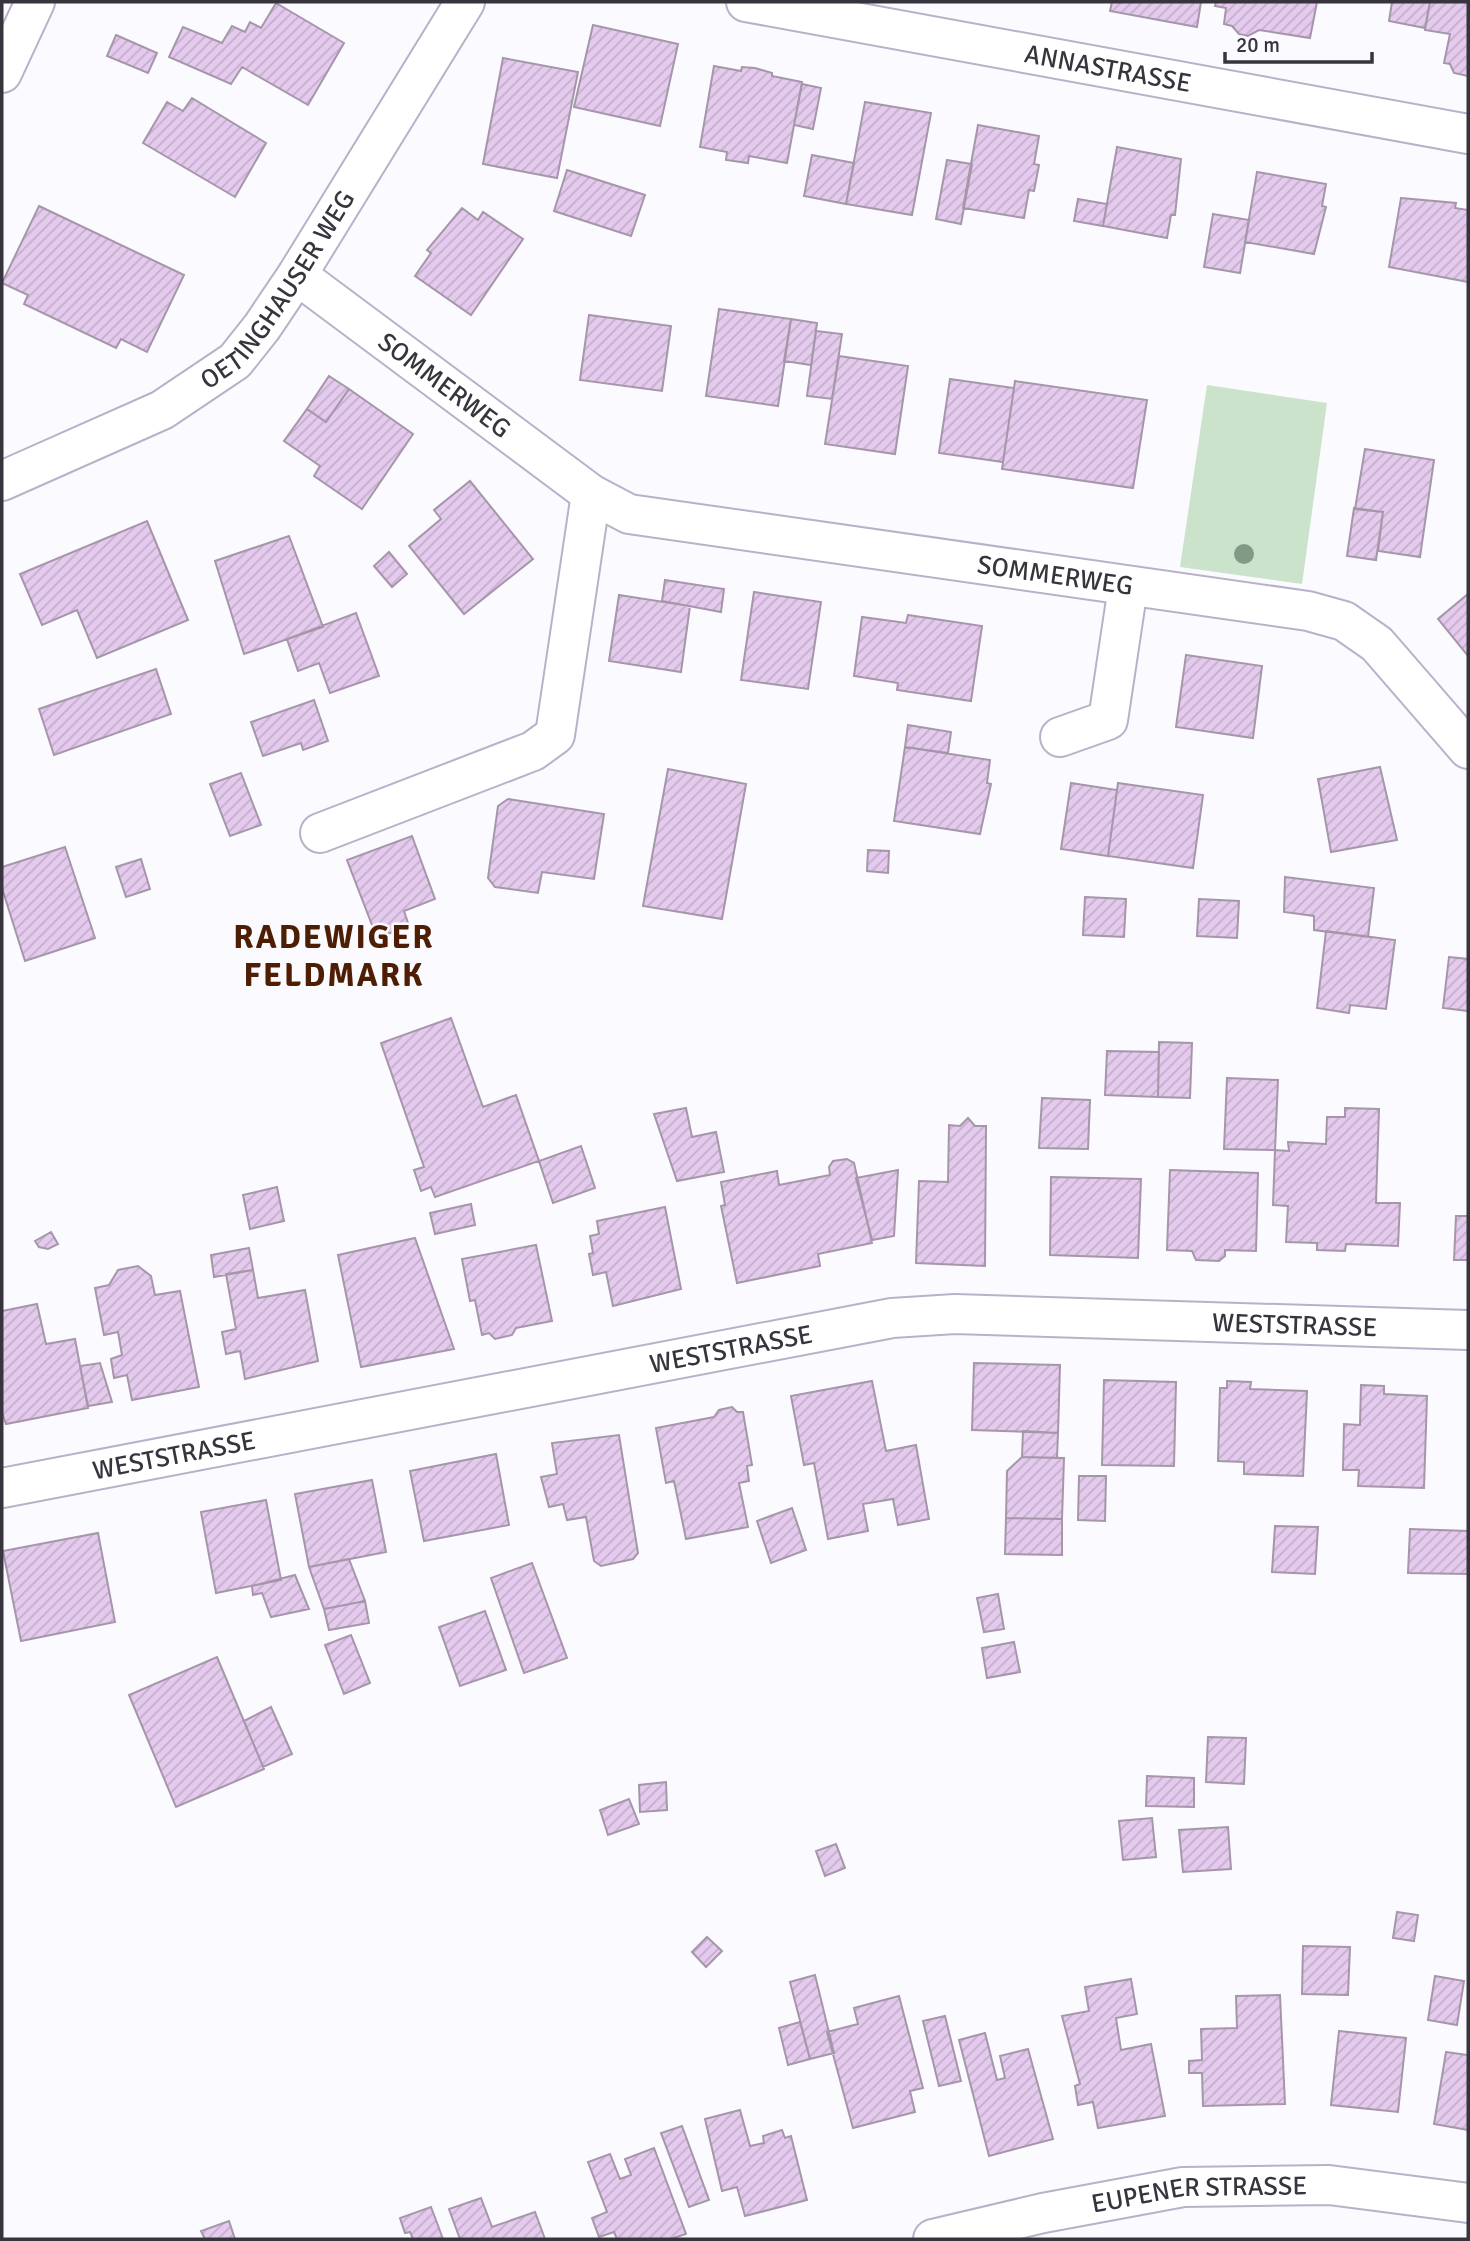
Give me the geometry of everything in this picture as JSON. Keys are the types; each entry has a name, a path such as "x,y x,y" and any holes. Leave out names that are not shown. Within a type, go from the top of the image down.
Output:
{"street":[{"path":"2,73 35,2"},
{"name":"OETINGHAUSER WEG","path":"2,481 162,410 209,381 235,360 262,327 297,275 465,2"},
{"name":"ANNASTRASSE","path":"746,2 1468,134"},
{"name":"SOMMERWEG","path":"297,275 591,494 629,514 1308,611 1344,621 1377,644 1468,749"},
{"path":"320,833 533,751 555,735 591,494"},
{"path":"1060,737 1108,720 1128,587"},
{"name":"WESTSTRASSE","path":"2,1488 892,1318 955,1314 1468,1330"},
{"name":"EUPENER STRASSE","path":"933,2239 1043,2213 1183,2187 1329,2185 1468,2203"}],"green space":[{"path":"1207,385 1327,403 1302,584 1180,567"}],"building":[{"path":"1112,2 1201,2 1197,27 1110,11"},
{"path":"1216,2 1317,2 1310,38 1259,30 1248,36 1239,34 1232,26 1224,24 1226,8 1215,6"},
{"path":"1392,2 1430,2 1425,28 1389,21"},
{"path":"1430,2 1468,2 1468,76 1454,73 1450,64 1444,63 1450,34 1425,30"},
{"path":"276,3 344,43 308,105 242,67 231,84 169,57 183,27 222,43 232,26 245,32 250,22 261,28"},
{"path":"593,25 678,44 660,126 574,107"},
{"path":"116,35 157,53 148,73 107,56"},
{"path":"503,58 578,72 557,178 483,164"},
{"path":"714,66 741,71 742,67 755,68 772,73 772,76 802,82 787,163 749,156 748,163 726,160 727,152 700,147"},
{"path":"802,84 821,88 813,129 794,125"},
{"path":"192,98 266,143 235,197 143,143 167,102 183,111"},
{"path":"865,102 931,113 912,215 846,204"},
{"path":"978,125 1039,136 1034,164 1039,165 1034,191 1029,190 1024,218 963,208"},
{"path":"1117,147 1181,159 1175,215 1171,215 1167,238 1103,226"},
{"path":"812,155 854,163 846,204 804,196"},
{"path":"947,160 972,164 961,224 936,219"},
{"path":"567,170 645,195 631,236 554,211"},
{"path":"1257,172 1326,184 1322,206 1326,207 1314,254 1245,242"},
{"path":"1401,198 1456,203 1455,208 1468,210 1468,282 1389,267"},
{"path":"1078,199 1107,204 1103,226 1074,221"},
{"path":"39,206 184,275 147,352 121,339 116,348 24,304 28,295 2,283"},
{"path":"462,208 478,220 483,212 523,239 471,315 415,276 431,253 427,250"},
{"path":"1213,214 1249,220 1240,273 1204,267"},
{"path":"719,309 791,319 778,406 706,396"},
{"path":"589,315 671,326 662,391 580,380"},
{"path":"791,319 817,323 811,365 784,361"},
{"path":"816,331 842,334 832,399 807,396"},
{"path":"839,356 908,366 895,454 825,444"},
{"path":"329,376 349,389 326,422 307,409"},
{"path":"950,379 1014,388 1003,462 939,453"},
{"path":"1015,381 1147,400 1133,488 1002,469"},
{"path":"349,389 413,434 362,509 314,476 320,466 284,441 307,409 326,422"},
{"path":"1365,449 1434,460 1420,557 1378,551 1383,512 1355,509"},
{"path":"470,481 533,559 464,614 409,546 441,519 434,510"},
{"path":"1354,508 1383,512 1376,560 1347,556"},
{"path":"147,521 188,620 97,658 77,610 42,625 20,574"},
{"path":"289,536 323,627 244,654 215,561"},
{"path":"389,552 407,574 392,587 374,566"},
{"path":"665,580 724,589 721,612 662,601"},
{"path":"754,592 821,602 808,689 741,680"},
{"path":"1468,594 1468,656 1438,619"},
{"path":"619,595 690,606 681,672 609,661"},
{"path":"356,613 379,676 330,693 319,663 298,671 287,639"},
{"path":"908,615 982,626 971,701 897,690 898,683 854,676 862,617 906,623"},
{"path":"1186,655 1262,666 1253,738 1176,727"},
{"path":"156,669 171,714 54,755 39,709"},
{"path":"314,700 328,741 303,750 301,743 263,756 251,722"},
{"path":"908,725 951,732 948,753 905,747"},
{"path":"905,747 990,760 987,783 991,784 980,834 894,821"},
{"path":"1380,767 1397,840 1331,852 1318,779"},
{"path":"668,769 746,784 722,919 643,906"},
{"path":"241,773 261,825 230,836 210,784"},
{"path":"1071,783 1117,790 1108,856 1061,849"},
{"path":"1118,783 1203,795 1193,868 1108,856"},
{"path":"508,799 604,814 594,879 542,872 538,893 495,887 488,878 498,806"},
{"path":"412,836 435,899 404,911 409,926 377,938 347,860"},
{"path":"65,847 95,938 25,961 2,888 2,867"},
{"path":"868,850 889,851 888,873 867,871"},
{"path":"141,859 150,889 126,897 116,867"},
{"path":"1285,877 1374,888 1368,937 1314,930 1314,916 1284,912"},
{"path":"1085,897 1126,899 1124,937 1083,935"},
{"path":"1199,899 1239,901 1237,938 1197,936"},
{"path":"1326,931 1395,940 1386,1009 1350,1005 1349,1013 1317,1008"},
{"path":"1449,957 1468,959 1468,1011 1443,1008"},
{"path":"451,1018 483,1107 516,1095 539,1161 435,1197 431,1187 421,1191 414,1170 424,1167 381,1043"},
{"path":"1159,1042 1192,1043 1190,1098 1158,1097"},
{"path":"1107,1051 1159,1052 1158,1097 1105,1095"},
{"path":"1227,1078 1278,1080 1275,1150 1224,1149"},
{"path":"1042,1098 1090,1100 1088,1149 1039,1148"},
{"path":"686,1108 692,1137 716,1132 724,1172 677,1181 654,1114"},
{"path":"1345,1108 1379,1109 1376,1203 1400,1203 1398,1246 1346,1244 1345,1251 1317,1250 1317,1243 1286,1242 1288,1206 1273,1205 1275,1150 1289,1151 1288,1142 1326,1144 1327,1117 1345,1117"},
{"path":"968,1118 975,1126 986,1126 985,1266 916,1263 919,1181 948,1182 949,1125 960,1126"},
{"path":"581,1146 595,1188 553,1203 539,1161"},
{"path":"847,1159 854,1163 872,1243 818,1254 820,1266 737,1283 721,1206 725,1205 721,1182 777,1171 779,1185 830,1175 829,1167 833,1161"},
{"path":"898,1170 894,1236 872,1240 856,1178"},
{"path":"1170,1170 1258,1173 1256,1251 1225,1250 1225,1256 1219,1261 1196,1260 1192,1251 1167,1250"},
{"path":"1051,1177 1141,1179 1138,1258 1050,1255"},
{"path":"277,1187 284,1221 250,1229 243,1195"},
{"path":"471,1204 475,1225 435,1234 430,1213"},
{"path":"665,1207 681,1289 613,1306 606,1272 593,1275 589,1254 593,1253 590,1236 599,1234 597,1221"},
{"path":"1456,1216 1468,1216 1468,1260 1454,1260"},
{"path":"51,1232 58,1244 48,1249 39,1247 35,1241"},
{"path":"415,1238 454,1349 361,1367 338,1255"},
{"path":"536,1245 552,1321 516,1328 512,1335 495,1339 489,1333 482,1335 475,1300 470,1301 462,1259"},
{"path":"249,1248 253,1270 214,1277 211,1255"},
{"path":"138,1266 151,1276 155,1295 180,1291 199,1387 132,1400 127,1375 114,1378 111,1359 122,1355 118,1332 104,1335 95,1288 109,1285 118,1270"},
{"path":"253,1270 258,1298 305,1290 318,1361 245,1379 240,1351 226,1354 222,1332 236,1329 226,1274"},
{"path":"37,1304 46,1344 75,1339 88,1408 6,1424 2,1413 2,1311"},
{"path":"100,1363 112,1402 88,1406 80,1366"},
{"path":"974,1363 1060,1365 1058,1433 972,1430"},
{"path":"1104,1380 1176,1382 1174,1466 1102,1465"},
{"path":"872,1381 886,1451 916,1445 929,1519 898,1525 893,1499 863,1504 868,1531 828,1539 814,1463 804,1465 791,1396"},
{"path":"1227,1381 1251,1382 1250,1389 1307,1391 1303,1476 1244,1474 1244,1462 1218,1461 1220,1388 1227,1388"},
{"path":"1361,1385 1384,1386 1384,1394 1427,1396 1424,1488 1358,1486 1359,1470 1343,1470 1344,1424 1360,1425"},
{"path":"732,1407 737,1412 743,1412 752,1465 747,1466 749,1481 739,1483 748,1527 686,1539 674,1481 666,1483 656,1428 714,1417 719,1410"},
{"path":"1023,1431 1058,1433 1057,1458 1022,1457"},
{"path":"619,1435 638,1553 633,1559 601,1566 594,1561 586,1517 567,1520 563,1504 549,1507 541,1477 557,1474 552,1443"},
{"path":"496,1454 509,1525 424,1541 410,1471"},
{"path":"1022,1457 1064,1458 1062,1519 1006,1518 1007,1471"},
{"path":"1079,1476 1106,1476 1105,1521 1078,1520"},
{"path":"372,1480 386,1552 309,1567 295,1494"},
{"path":"266,1500 281,1580 216,1593 201,1512"},
{"path":"792,1508 806,1550 771,1563 757,1521"},
{"path":"1006,1518 1062,1519 1062,1555 1005,1554"},
{"path":"1275,1526 1318,1527 1315,1574 1272,1572"},
{"path":"1410,1529 1468,1531 1468,1574 1408,1573"},
{"path":"98,1533 115,1622 21,1641 3,1551"},
{"path":"349,1559 365,1601 324,1609 309,1567"},
{"path":"532,1563 567,1658 524,1673 491,1578"},
{"path":"295,1575 309,1609 271,1617 262,1593 253,1595 252,1586"},
{"path":"998,1594 1004,1629 984,1632 977,1598"},
{"path":"365,1601 369,1623 329,1630 324,1609"},
{"path":"485,1611 506,1670 460,1686 439,1627"},
{"path":"351,1635 370,1683 344,1694 325,1645"},
{"path":"1014,1642 1020,1672 987,1678 982,1648"},
{"path":"217,1657 264,1769 176,1807 129,1695"},
{"path":"271,1707 292,1754 263,1767 244,1721"},
{"path":"1208,1737 1246,1738 1244,1784 1206,1782"},
{"path":"1147,1776 1194,1778 1194,1807 1146,1806"},
{"path":"666,1782 667,1810 640,1812 639,1785"},
{"path":"629,1799 639,1824 608,1835 600,1810"},
{"path":"1152,1818 1156,1857 1123,1860 1119,1821"},
{"path":"1228,1827 1231,1869 1183,1872 1179,1830"},
{"path":"836,1844 845,1868 825,1876 816,1851"},
{"path":"1397,1912 1418,1915 1414,1941 1393,1938"},
{"path":"707,1937 722,1951 706,1967 692,1952"},
{"path":"1303,1946 1350,1947 1348,1995 1302,1994"},
{"path":"815,1975 834,2053 810,2059 790,1982"},
{"path":"1435,1976 1464,1981 1457,2025 1428,2020"},
{"path":"1131,1979 1137,2014 1116,2018 1121,2050 1151,2044 1165,2116 1098,2128 1093,2102 1078,2105 1075,2086 1080,2084 1062,2016 1089,2011 1085,1987"},
{"path":"1280,1995 1285,2104 1203,2106 1202,2073 1189,2073 1189,2061 1202,2060 1201,2029 1237,2028 1236,1996"},
{"path":"899,1996 923,2088 910,2091 915,2112 853,2128 827,2032 858,2024 854,2008"},
{"path":"945,2016 961,2081 939,2086 923,2021"},
{"path":"800,2022 810,2059 788,2065 779,2028"},
{"path":"1339,2031 1406,2038 1398,2112 1331,2105"},
{"path":"985,2033 997,2080 1005,2078 1000,2056 1028,2049 1053,2139 989,2156 959,2040"},
{"path":"1446,2052 1468,2055 1468,2130 1434,2124"},
{"path":"740,2110 750,2146 764,2143 763,2136 782,2130 785,2138 791,2136 807,2200 745,2216 737,2187 722,2191 705,2119"},
{"path":"682,2126 709,2200 689,2207 661,2133"},
{"path":"654,2148 686,2234 671,2239 617,2239 614,2232 599,2237 592,2218 607,2212 588,2162 610,2154 620,2179 631,2175 625,2159"},
{"path":"481,2198 492,2227 535,2212 545,2239 460,2239 449,2209"},
{"path":"431,2207 443,2239 413,2239 410,2232 405,2233 400,2218"},
{"path":"229,2221 235,2239 205,2239 201,2231"}],"district":[{"name":"RADEWIGER FELDMARK","path":"334,955"}]}
